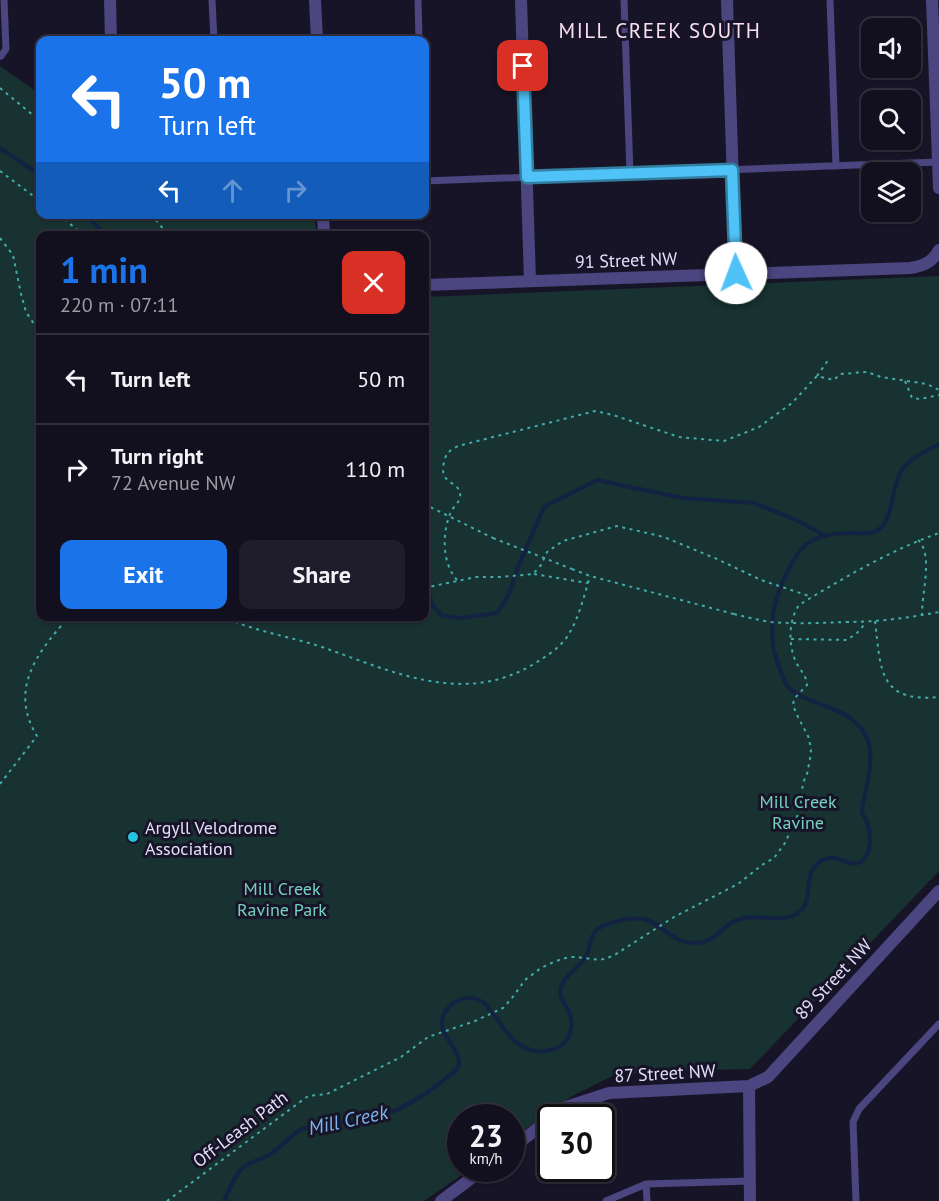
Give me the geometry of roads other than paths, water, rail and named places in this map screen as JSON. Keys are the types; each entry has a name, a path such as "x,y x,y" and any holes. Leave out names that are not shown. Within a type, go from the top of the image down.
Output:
{"street":[{"path":"110,0 111,36"},
{"path":"315,0 317,36"},
{"path":"521,0 530,281"},
{"path":"726,0 736,273"},
{"path":"932,0 937,84 939,188"},
{"name":"91 Street NW","path":"429,285 910,268 923,265 936,254"},
{"name":"89 Street NW","path":"749,1086 768,1077 939,891"},
{"path":"749,1086 750,1201"},
{"name":"87 Street NW","path":"575,1104 609,1093 749,1086"},
{"name":"87 Street NW","path":"525,1138 537,1129"},
{"path":"441,1201 466,1182"}],"lane":[{"path":"1,56 6,49 4,0"},
{"path":"212,0 214,36"},
{"path":"418,0 419,36"},
{"path":"624,0 630,173"},
{"path":"830,0 836,166"},
{"path":"429,181 836,166 939,171"},
{"path":"856,1201 853,1122 860,1109 939,1024"},
{"path":"606,1201 646,1184 750,1181"},
{"path":"646,1184 647,1201"}],"waterway":[{"path":"0,148 36,172"},
{"path":"90,219 102,231"},
{"name":"Mill Creek","path":"224,1201 234,1180 244,1167 269,1155 300,1130 320,1124 366,1120 388,1114 418,1098 453,1073 459,1062 442,1025 443,1016 455,1002 466,998 478,999 486,1005 515,1041 525,1048 540,1051 556,1048 566,1041 571,1028 570,1014 563,1001 561,987 565,979 585,958 598,929 618,921 642,919 653,923 680,940 702,942 714,937 728,925 740,919 793,916 804,907 808,896 810,876 816,865 830,858 853,863 859,863 864,859 870,841 862,808 870,763 868,741 859,726 845,715 799,695 787,686 773,648 774,608 788,572 804,547 815,539 825,536 876,531 886,520 902,470 914,458 939,444"},
{"path":"429,594 432,605 442,616 461,618 497,613 509,594 544,507 597,480 683,498 754,503 796,520 824,535"}],"place":[{"name":"Argyll Velodrome Association","path":"133,837"}],"district":[{"name":"MILL CREEK SOUTH","path":"660,30"}],"park label":[{"name":"Mill Creek Ravine","path":"798,811"},
{"name":"Mill Creek Ravine Park","path":"282,898"}]}
